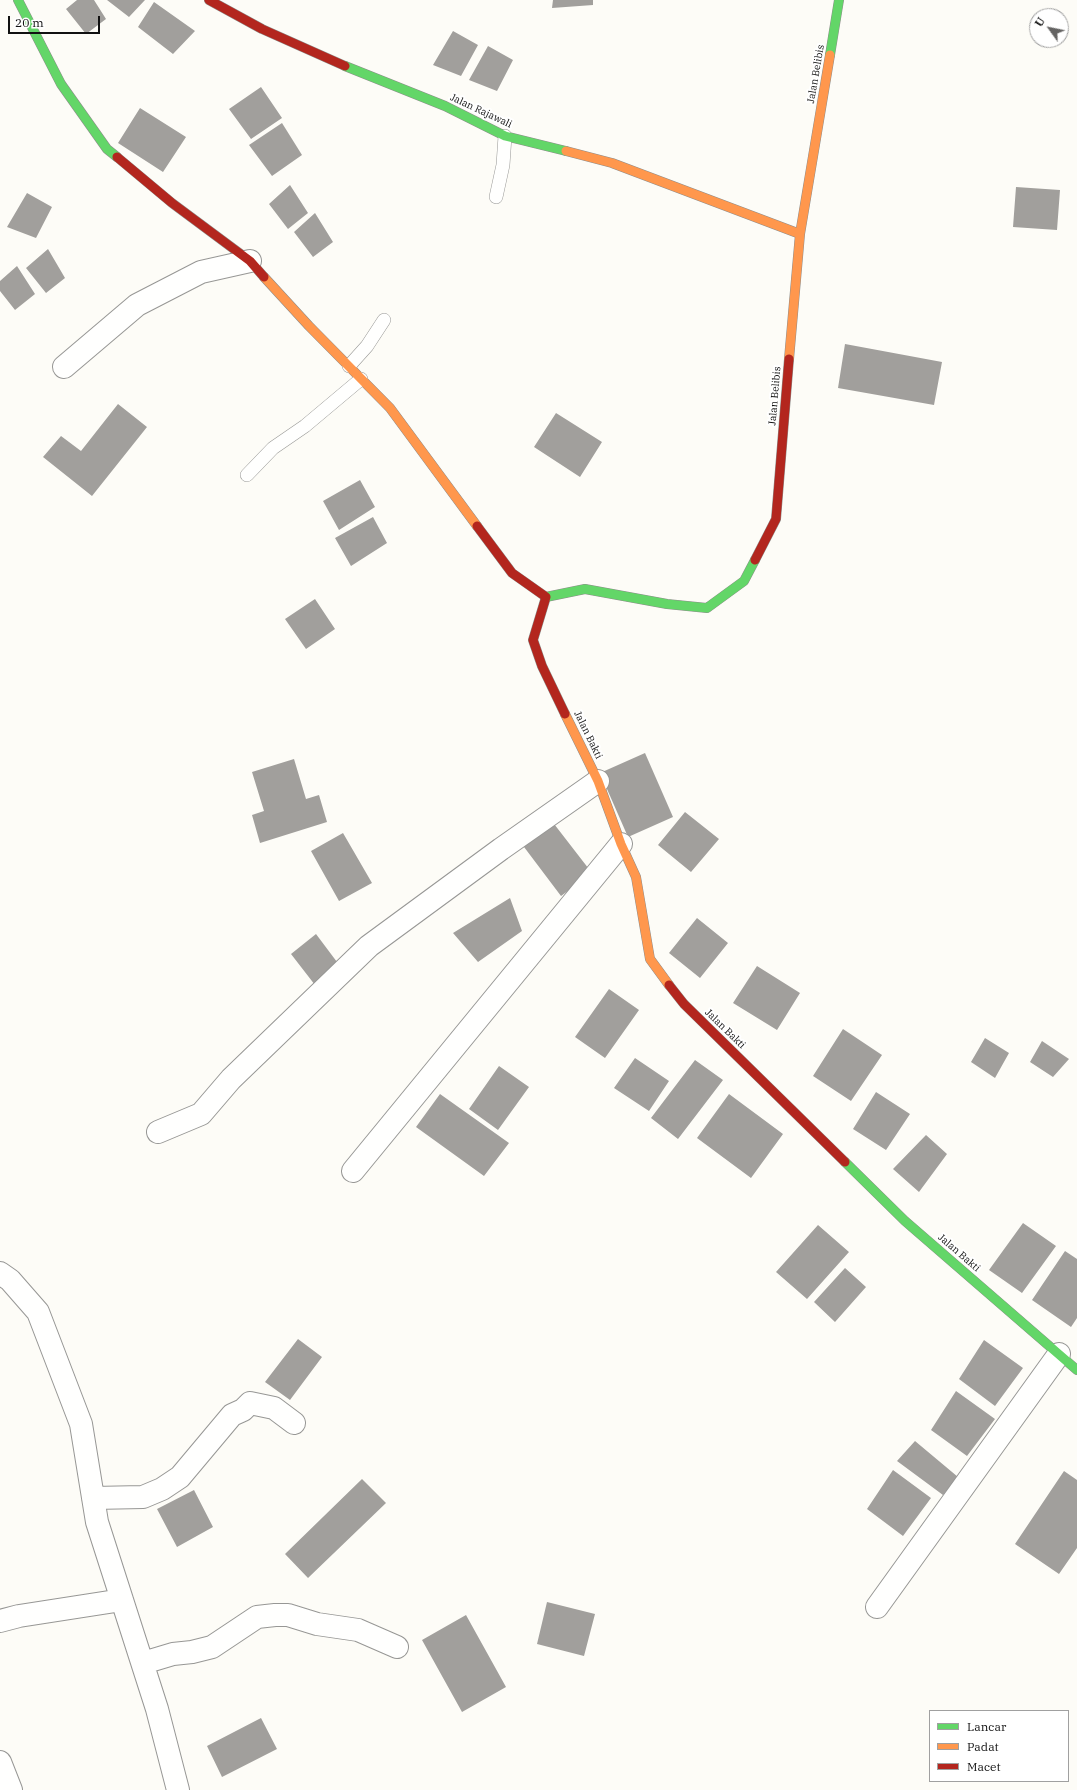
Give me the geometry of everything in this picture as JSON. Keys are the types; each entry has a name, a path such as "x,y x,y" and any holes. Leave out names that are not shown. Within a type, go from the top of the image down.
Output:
{"street":[{"path":"18,0 61,84 106,149 172,203 250,261 309,326 390,408 512,573 546,597"},
{"name":"Jalan Rajawali","path":"209,0 269,32 322,56 445,106 505,136 612,163 800,234"},
{"name":"Jalan Belibis","path":"546,597 585,589 667,604 707,608 744,581 776,519 800,234 839,0"},
{"path":"64,367 138,305 201,272 250,261"},
{"name":"Jalan Bakti","path":"546,597 533,640 542,666 598,782 621,844 636,877 650,959 684,1004 905,1221 1077,1370"},
{"path":"158,1132 201,1114 232,1079 369,946 501,849 598,782"},
{"path":"353,1171 621,844"},
{"path":"0,1273 10,1280 38,1312 81,1424 97,1522 143,1663 172,1762 178,1790"},
{"path":"877,1607 1059,1354"},
{"path":"93,1498 143,1497 162,1489 180,1478 232,1415 243,1410 250,1403 274,1408 294,1423"},
{"path":"0,1621 19,1616 122,1600"},
{"path":"143,1663 173,1654 192,1652 212,1647 257,1617 275,1615 288,1615 317,1624 358,1630 397,1647"},
{"path":"0,1762 10,1790"}],"lane":[{"path":"496,197 503,165 505,136"},
{"path":"349,366 367,346 384,320"},
{"path":"247,475 273,448 305,426 361,379"}],"building":[{"path":"77,0 94,0 106,19 86,34 66,9"},
{"path":"107,0 145,0 129,17"},
{"path":"553,0 593,0 593,5 552,8"},
{"path":"154,2 195,31 173,54 138,27"},
{"path":"453,31 478,45 461,76 433,65"},
{"path":"488,46 513,60 497,91 469,80"},
{"path":"261,87 282,118 251,139 229,109"},
{"path":"140,108 186,137 163,172 118,143"},
{"path":"282,123 302,155 272,176 249,145"},
{"path":"290,185 308,213 288,229 269,204"},
{"path":"1016,187 1060,190 1057,230 1013,227"},
{"path":"27,193 52,207 36,238 7,227"},
{"path":"315,213 333,242 313,257 294,232"},
{"path":"48,249 65,278 46,293 26,268"},
{"path":"17,266 35,294 15,310 0,291 0,281"},
{"path":"845,344 942,362 934,405 838,388"},
{"path":"118,404 147,427 92,496 43,457 61,436 81,451"},
{"path":"556,413 602,442 580,477 534,447"},
{"path":"360,480 375,507 339,530 323,501"},
{"path":"373,517 387,543 351,566 335,538"},
{"path":"315,599 335,629 306,649 285,619"},
{"path":"645,753 673,817 628,837 600,773"},
{"path":"294,759 306,799 319,795 327,822 260,843 252,815 264,811 252,772"},
{"path":"685,812 719,839 691,872 658,845"},
{"path":"551,820 592,873 561,896 521,843"},
{"path":"343,833 372,883 339,901 311,851"},
{"path":"510,898 522,931 478,962 453,933"},
{"path":"697,918 728,943 700,978 669,953"},
{"path":"316,934 340,966 315,985 291,954"},
{"path":"757,966 800,993 777,1030 733,1003"},
{"path":"609,989 639,1010 605,1058 575,1037"},
{"path":"843,1029 882,1055 851,1101 813,1076"},
{"path":"985,1038 1009,1053 995,1078 971,1062"},
{"path":"1042,1041 1069,1059 1053,1077 1030,1062"},
{"path":"635,1058 669,1081 649,1111 614,1088"},
{"path":"695,1060 723,1080 678,1139 651,1118"},
{"path":"499,1066 529,1087 498,1130 469,1109"},
{"path":"876,1092 910,1114 886,1150 853,1129"},
{"path":"440,1094 509,1143 484,1176 416,1127"},
{"path":"729,1094 783,1134 751,1178 697,1138"},
{"path":"926,1135 947,1154 919,1192 893,1169"},
{"path":"1023,1223 1056,1246 1022,1293 989,1270"},
{"path":"818,1225 849,1252 807,1299 776,1272"},
{"path":"1065,1251 1077,1259 1077,1318 1071,1327 1032,1300"},
{"path":"845,1268 866,1287 835,1322 814,1302"},
{"path":"298,1339 322,1357 290,1400 265,1382"},
{"path":"984,1340 1023,1368 995,1406 959,1379"},
{"path":"956,1391 995,1419 967,1456 931,1430"},
{"path":"915,1441 958,1477 943,1495 897,1461"},
{"path":"893,1470 931,1498 903,1536 867,1509"},
{"path":"1064,1471 1077,1480 1077,1548 1059,1574 1015,1544"},
{"path":"362,1479 386,1503 308,1578 285,1554"},
{"path":"194,1490 213,1527 177,1547 157,1509"},
{"path":"547,1602 595,1614 584,1656 537,1644"},
{"path":"466,1615 506,1687 462,1712 422,1640"},
{"path":"261,1718 277,1749 222,1777 207,1746"}],"traffic: fast":[{"path":"18,0 61,84 107,149 117,157"},
{"path":"830,55 839,0"},
{"path":"345,66 445,106 505,136 566,151"},
{"path":"546,597 585,589 667,604 707,608 744,581 755,560"},
{"path":"845,1162 905,1221 1077,1370"}],"traffic: slow":[{"path":"789,359 800,234 830,55"},
{"path":"566,151 612,163 800,234"},
{"path":"264,277 309,326 390,408 477,526"},
{"path":"565,714 598,781 621,844 636,877 650,959 669,985"}],"traffic: jam":[{"path":"209,0 262,29 345,66"},
{"path":"117,157 172,203 250,261 264,277"},
{"path":"755,560 776,519 789,359"},
{"path":"477,526 512,573 546,597"},
{"path":"546,597 533,640 542,666 565,714"},
{"path":"669,985 684,1004 845,1162"}]}
